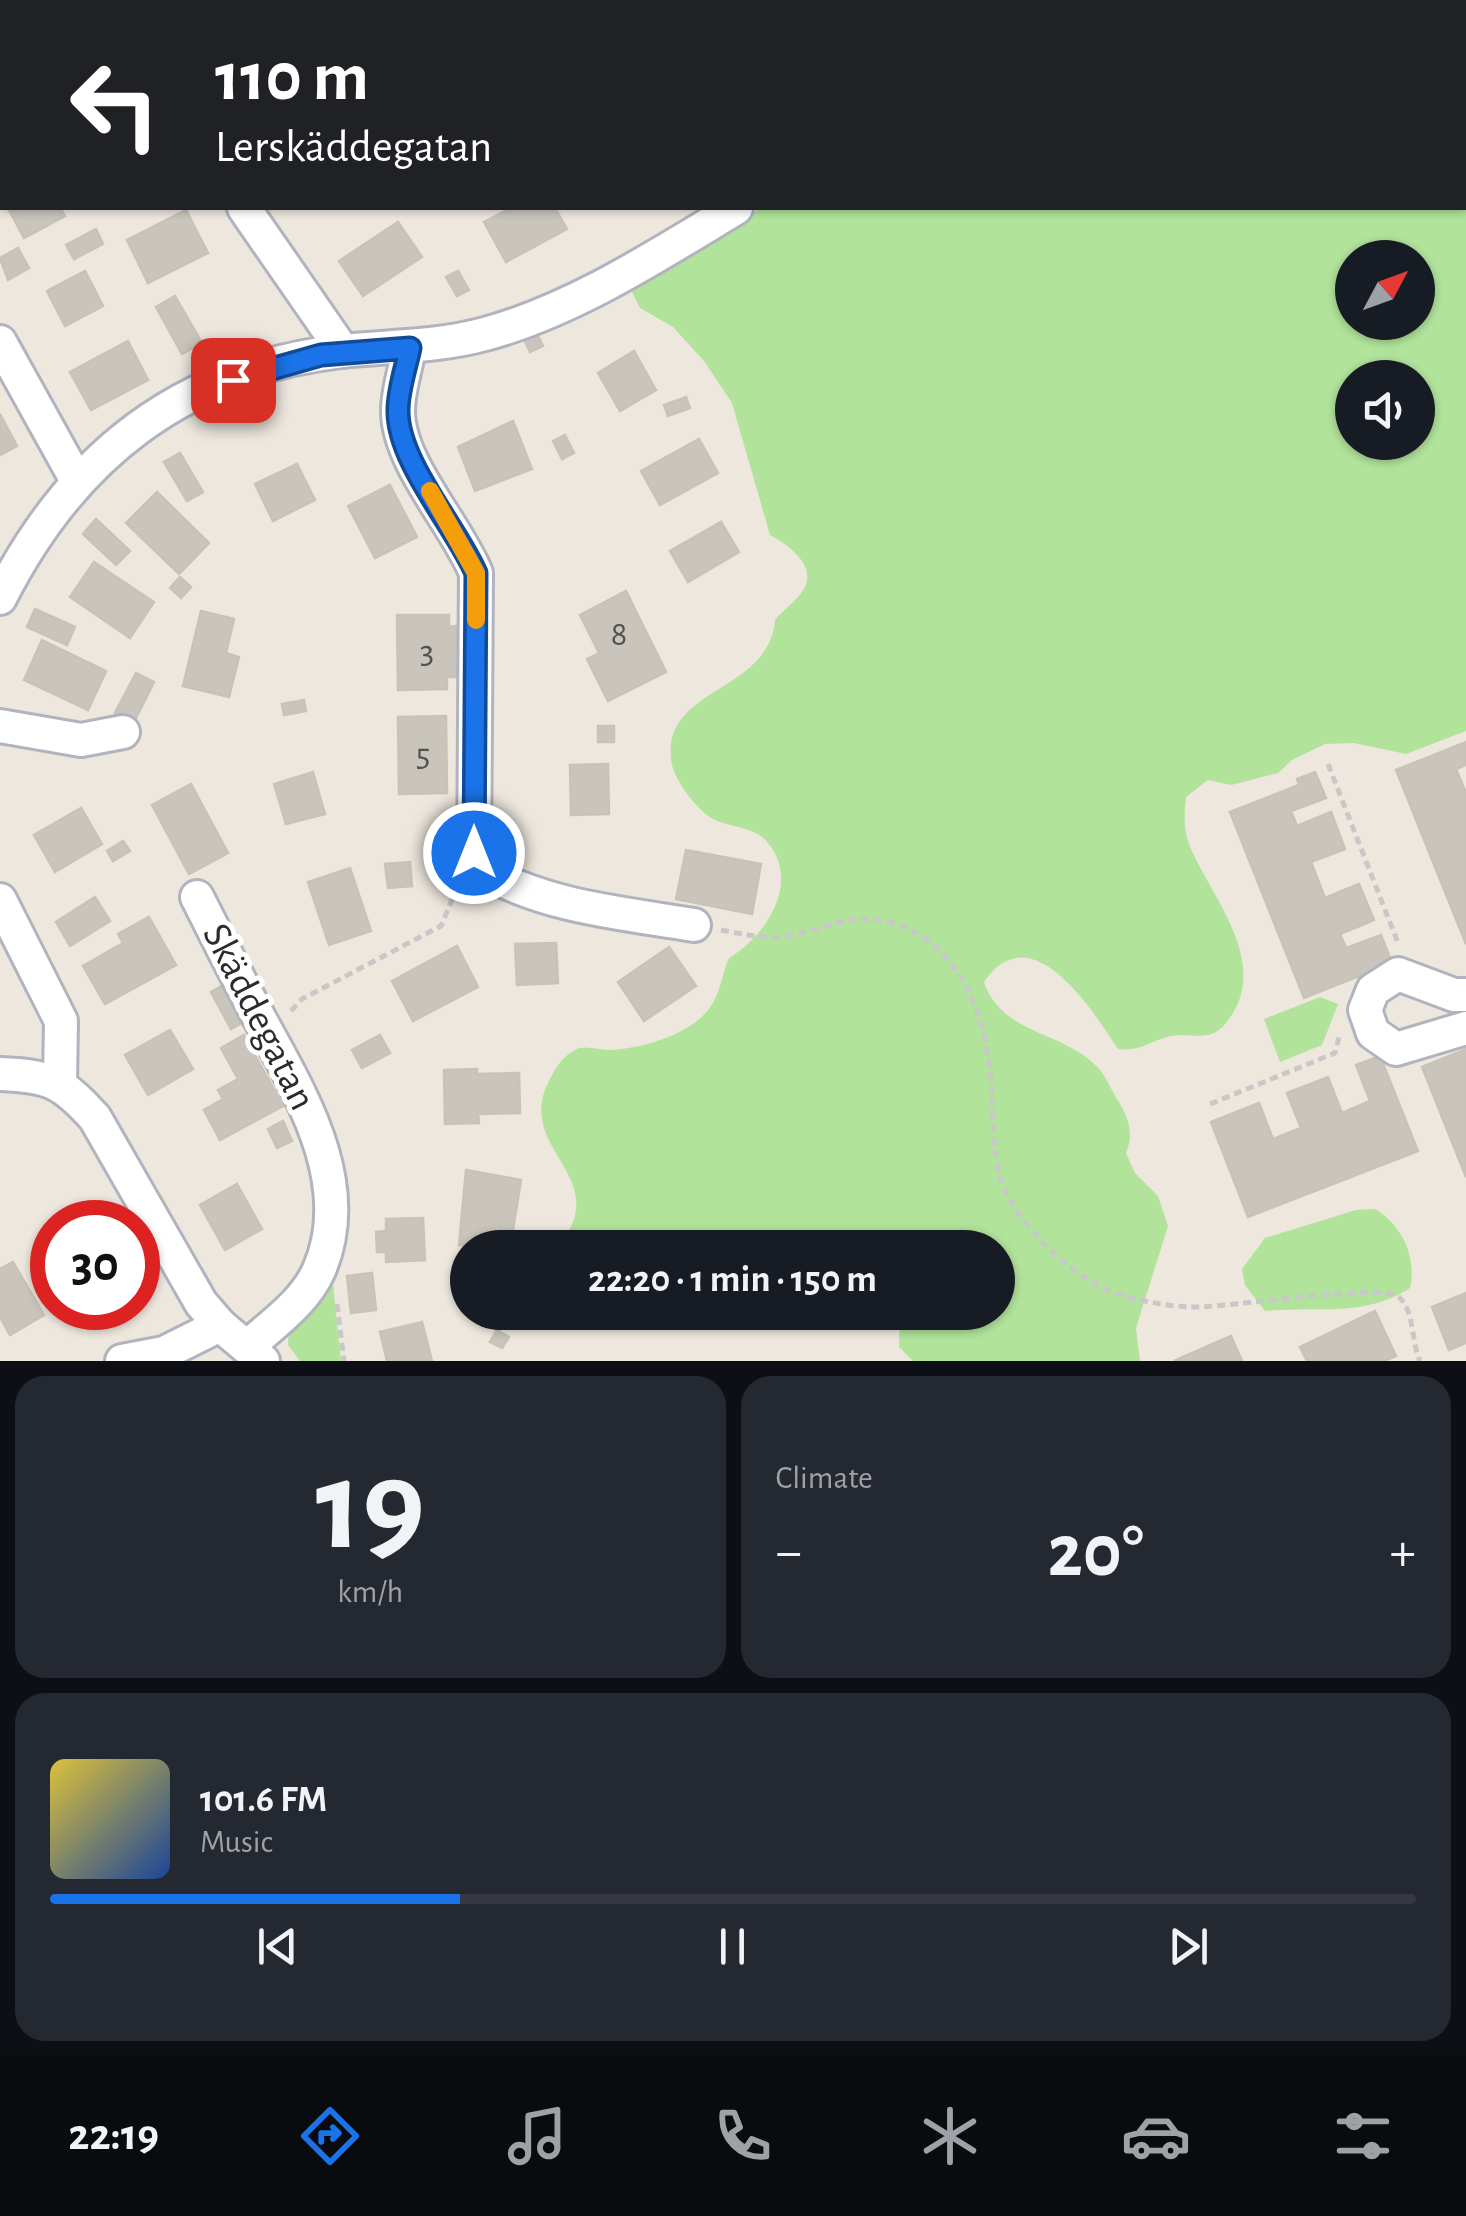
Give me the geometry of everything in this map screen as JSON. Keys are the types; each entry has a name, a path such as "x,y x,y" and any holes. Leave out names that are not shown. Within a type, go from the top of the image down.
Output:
{"street":[{"path":"245,210 343,351"},
{"path":"0,598 41,524 76,479 133,432 186,399 265,368 343,351 410,348 487,333 549,311 732,210"},
{"path":"0,342 76,479"},
{"path":"410,348 398,411 403,434 422,480 458,534 476,573 474,866 514,890 556,903 694,925"},
{"path":"0,726 82,740 123,732"},
{"name":"Skäddegatan","path":"60,1082 95,1118 201,1303 220,1326 255,1354 304,1295 329,1241 326,1173 305,1097 196,896"},
{"path":"0,900 62,1020 60,1082 0,1074"},
{"path":"1466,995 1454,996 1412,977 1391,977 1368,1000 1368,1023 1380,1041 1404,1049 1466,1028"},
{"path":"122,1361 164,1353 220,1326"}],"path":[{"path":"1328,764 1412,977"},
{"path":"694,925 762,938 789,936 847,918 887,921 922,932 953,960 964,984 990,1069 993,1136 1006,1195 1038,1240 1090,1282 1128,1296 1190,1307 1304,1294 1359,1296 1386,1290 1398,1296 1407,1310 1420,1361"},
{"path":"276,1043 286,1018 302,1000 441,926"},
{"path":"1210,1104 1335,1053 1339,1036"}],"green space":[{"path":"758,210 1466,210 1466,731 1406,754 1354,743 1325,744 1292,760 1278,773 1231,785 1208,780 1186,797 1188,842 1232,928 1243,971 1242,992 1233,1013 1217,1031 1174,1035 1127,1050 1118,1049 1077,993 1040,962 1021,958 1002,963 984,982 1005,1013 1070,1047 1102,1073 1128,1121 1130,1140 1126,1153 1135,1173 1158,1196 1168,1226 1136,1328 1140,1361 913,1361 899,1347 900,1330 1015,1330 1015,1230 568,1230 576,1203 573,1186 542,1120 542,1101 557,1066 579,1048 612,1050 639,1046 669,1037 696,1022 714,1001 729,958 755,936 775,907 781,875 768,843 750,830 713,819 694,803 674,772 672,739 681,720 696,704 754,663 768,645 775,620 798,597 807,578 802,560 770,535 732,403 704,361 673,327 640,308 628,284"},
{"path":"1320,997 1338,1004 1322,1045 1280,1062 1264,1019"},
{"path":"1375,1209 1393,1224 1405,1243 1411,1265 1410,1288 1375,1304 1357,1307 1265,1311 1245,1285 1242,1269 1265,1238 1356,1210"},
{"path":"333,1285 341,1361 300,1361 288,1345 289,1329"}],"building":[{"path":"9,210 61,210 65,216 24,238"},
{"path":"186,210 208,253 148,283 127,240"},
{"path":"507,210 556,210 567,229 506,262 484,222"},
{"path":"398,222 422,257 363,296 339,261"},
{"path":"96,229 103,244 74,259 66,245"},
{"path":"18,248 29,268 8,280 0,258"},
{"path":"85,271 103,306 65,326 47,291"},
{"path":"458,271 469,290 457,296 446,277"},
{"path":"175,296 202,343 182,354 156,307"},
{"path":"536,332 543,346 530,352 524,339"},
{"path":"128,341 148,380 91,410 70,372"},
{"path":"634,351 656,390 620,411 598,373"},
{"path":"686,397 690,408 668,416 664,405"},
{"path":"0,414 17,446 0,455"},
{"path":"513,421 532,469 475,491 458,447"},
{"path":"565,435 574,453 562,459 553,441"},
{"path":"699,439 718,473 660,505 641,471"},
{"path":"180,453 203,492 187,501 164,462"},
{"path":"297,464 315,500 273,521 255,484"},
{"path":"390,485 417,537 375,558 348,506"},
{"path":"157,492 209,543 179,574 126,523"},
{"path":"96,519 130,551 116,565 83,534"},
{"path":"721,522 739,552 688,582 670,551"},
{"path":"94,562 154,602 130,638 70,597"},
{"path":"180,577 191,587 181,598 170,588"},
{"path":"626,591 666,672 608,701 587,659 599,653 580,615"},
{"path":"35,609 75,627 67,645 27,627"},
{"path":"201,611 234,619 226,653 239,657 229,697 183,686"},
{"path":"397,615 449,615 449,627 456,626 457,677 447,677 447,689 398,690"},
{"path":"42,640 106,671 88,710 24,680"},
{"path":"136,673 154,682 134,722 115,713"},
{"path":"304,700 306,711 284,715 282,704"},
{"path":"446,716 447,793 399,794 398,717"},
{"path":"598,726 614,726 614,742 598,742"},
{"path":"1466,742 1466,765 1456,769 1466,793 1466,944 1396,770"},
{"path":"608,764 609,814 571,815 570,765"},
{"path":"313,772 325,814 286,824 274,784"},
{"path":"1315,772 1326,798 1291,811 1297,826 1331,812 1345,849 1311,862 1325,898 1359,884 1374,920 1340,934 1346,948 1381,935 1392,963 1304,998 1230,812 1299,785 1297,779"},
{"path":"191,784 228,853 189,874 152,805"},
{"path":"81,808 102,844 55,872 34,835"},
{"path":"123,841 130,851 113,861 107,851"},
{"path":"686,850 761,864 752,914 676,899"},
{"path":"410,862 412,886 388,888 385,864"},
{"path":"350,868 371,931 329,945 308,882"},
{"path":"95,897 110,921 70,946 56,922"},
{"path":"149,917 176,965 105,1004 83,966 123,943 118,934"},
{"path":"556,943 558,983 517,985 515,944"},
{"path":"457,946 478,987 413,1021 392,981"},
{"path":"669,947 696,986 644,1021 618,982"},
{"path":"234,979 254,1016 231,1029 211,992"},
{"path":"170,1030 193,1069 148,1095 125,1055"},
{"path":"244,1035 283,1106 220,1140 204,1110 223,1099 218,1090 238,1079 221,1048"},
{"path":"380,1035 390,1053 362,1068 352,1050"},
{"path":"1466,1049 1466,1177 1422,1067"},
{"path":"1380,1056 1418,1151 1248,1217 1211,1122 1259,1103 1273,1139 1301,1128 1287,1093 1328,1077 1342,1113 1370,1101 1356,1065"},
{"path":"477,1069 477,1074 519,1073 520,1113 478,1114 479,1123 445,1124 444,1070"},
{"path":"283,1121 292,1141 277,1148 268,1129"},
{"path":"466,1170 521,1180 513,1230 460,1230"},
{"path":"237,1184 262,1229 225,1250 200,1205"},
{"path":"423,1218 425,1260 386,1262 386,1252 377,1252 376,1232 386,1231 386,1219"},
{"path":"13,1262 30,1291 30,1323 10,1335 0,1317 0,1269"},
{"path":"372,1273 376,1310 351,1313 347,1276"},
{"path":"1466,1293 1466,1343 1449,1350 1432,1307"},
{"path":"1375,1311 1396,1356 1384,1361 1307,1361 1300,1347"},
{"path":"422,1322 432,1361 387,1361 380,1332"},
{"path":"497,1330 509,1337 502,1348 490,1342"},
{"path":"1231,1336 1242,1361 1174,1361"}],"slow traffic":[{"path":"430,491 458,534 476,573 476,620"}],"route":[{"path":"233,380 278,364 343,351 410,348 398,411 403,434 422,480 458,534 476,573 474,853"}]}
